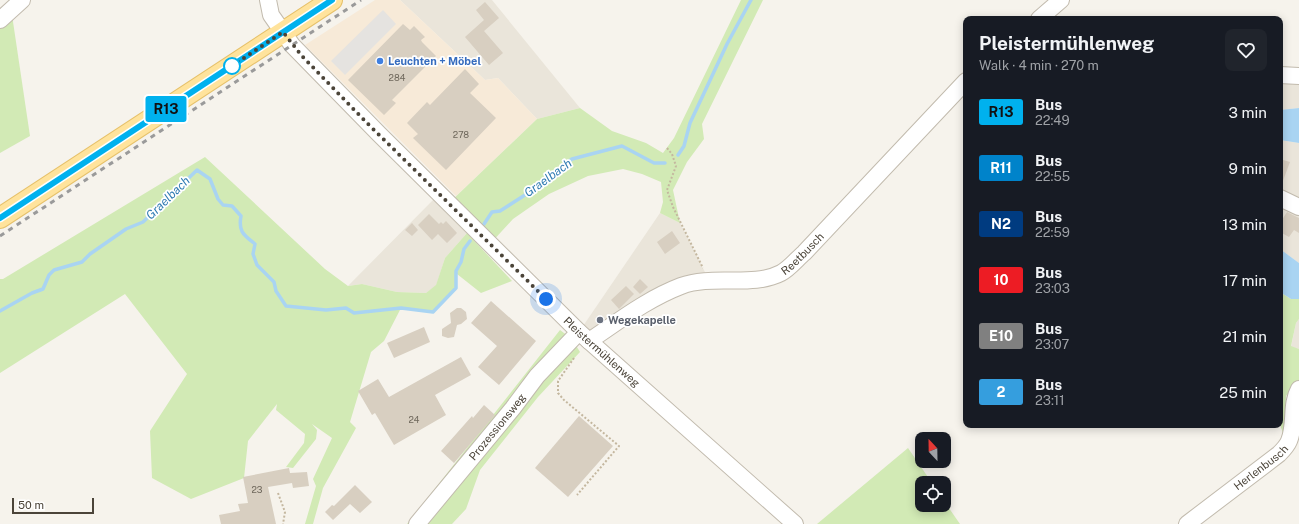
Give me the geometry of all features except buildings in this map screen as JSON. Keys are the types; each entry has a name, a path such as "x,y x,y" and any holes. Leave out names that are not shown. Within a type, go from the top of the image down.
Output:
{"main road":[{"path":"0,218 332,0"}],"street":[{"path":"0,20 22,0"},
{"name":"Pleistermühlenweg","path":"268,0 271,15 302,56 580,338 795,524"},
{"path":"1042,16 1061,0"},
{"path":"1283,75 1299,76"},
{"name":"Reetbusch","path":"580,338 643,304 682,286 709,280 756,280 781,273 804,253 963,84"},
{"path":"1283,199 1299,206"},
{"name":"Prozessionsweg","path":"417,524 513,408 525,390 580,338"},
{"name":"Herlenbusch","path":"1187,524 1280,454 1288,443 1292,430 1294,398 1299,389"}],"path":[{"path":"667,148 672,154 676,166 667,190 673,207 709,280"},
{"path":"577,495 619,446 564,400 558,393 558,381 576,355 580,338"},
{"path":"278,493 285,512 283,524"}],"shaded area":[{"path":"375,0 400,0 485,80 498,78 537,119 456,196 305,45"},
{"path":"400,0 492,0 580,108 537,119 498,78 485,80"},
{"path":"383,10 396,24 345,75 331,61"},
{"path":"1283,70 1299,71 1299,108 1283,110"},
{"path":"1283,140 1299,143 1299,263 1283,251"},
{"path":"434,199 467,233 445,258 436,286 426,293 397,292 362,284 348,286"},
{"path":"660,213 680,223 709,280 682,286 589,341 579,332"},
{"path":"1299,319 1299,349 1291,347 1296,323"}],"green space":[{"path":"741,0 763,0 702,124 704,139 687,162 673,190 680,223 660,213 663,202 661,182 642,174 623,169 588,176 549,194 513,219 490,244 449,203 537,119 580,108 612,131 646,143 663,153 674,138"},
{"path":"12,15 30,136 0,153 0,25"},
{"path":"205,157 325,269 348,286 362,284 397,292 426,293 436,285 445,258 467,233 512,281 481,293 457,274 456,288 433,312 401,308 384,341 371,352 350,422 356,428 323,488 313,524 305,524 316,486 313,479 332,438 312,424 317,430 316,439 293,468 286,467 304,443 305,434 276,410 277,404 248,441 244,478 191,499 152,478 150,431 187,374 125,294 0,373 0,279 3,279"},
{"path":"1283,294 1291,299 1299,299 1299,319 1296,323 1291,346 1299,349 1299,380 1286,396 1285,438 1281,428 1283,428"},
{"path":"560,330 572,339 580,352 538,397 480,470 466,509 452,524 407,524"},
{"path":"908,448 915,458 915,468 922,468 927,476 915,476 915,512 951,511 960,524 817,524"}],"water":[{"path":"1299,108 1299,143 1283,140 1283,110"},
{"path":"1283,251 1299,263 1299,299 1291,299 1283,294"}],"waterway":[{"name":"Graelbach","path":"678,155 684,146 690,123 727,44 751,0"},
{"name":"Graelbach","path":"484,224 492,212 500,211 525,195 572,159 622,146 654,163 665,163"},
{"name":"Graelbach","path":"0,311 32,293 43,289 49,275 54,270 82,262 90,254 126,229 143,222 197,170 210,179 218,199 223,205 232,206 241,216 241,230 255,244 253,254 257,265 274,282 276,291 286,306 326,310 346,308 354,313 401,308 433,312 456,288 456,271 461,262 464,249 470,241"}],"railway":[{"path":"0,236 361,0"}],"bus line":[{"name":"R13","path":"0,218 332,0"}],"place":[{"name":"Leuchten + Möbel","path":"380,61"},
{"name":"Wegekapelle","path":"600,320"}],"route":[{"path":"232,66 283,32 302,56 368,124 546,299"}]}
